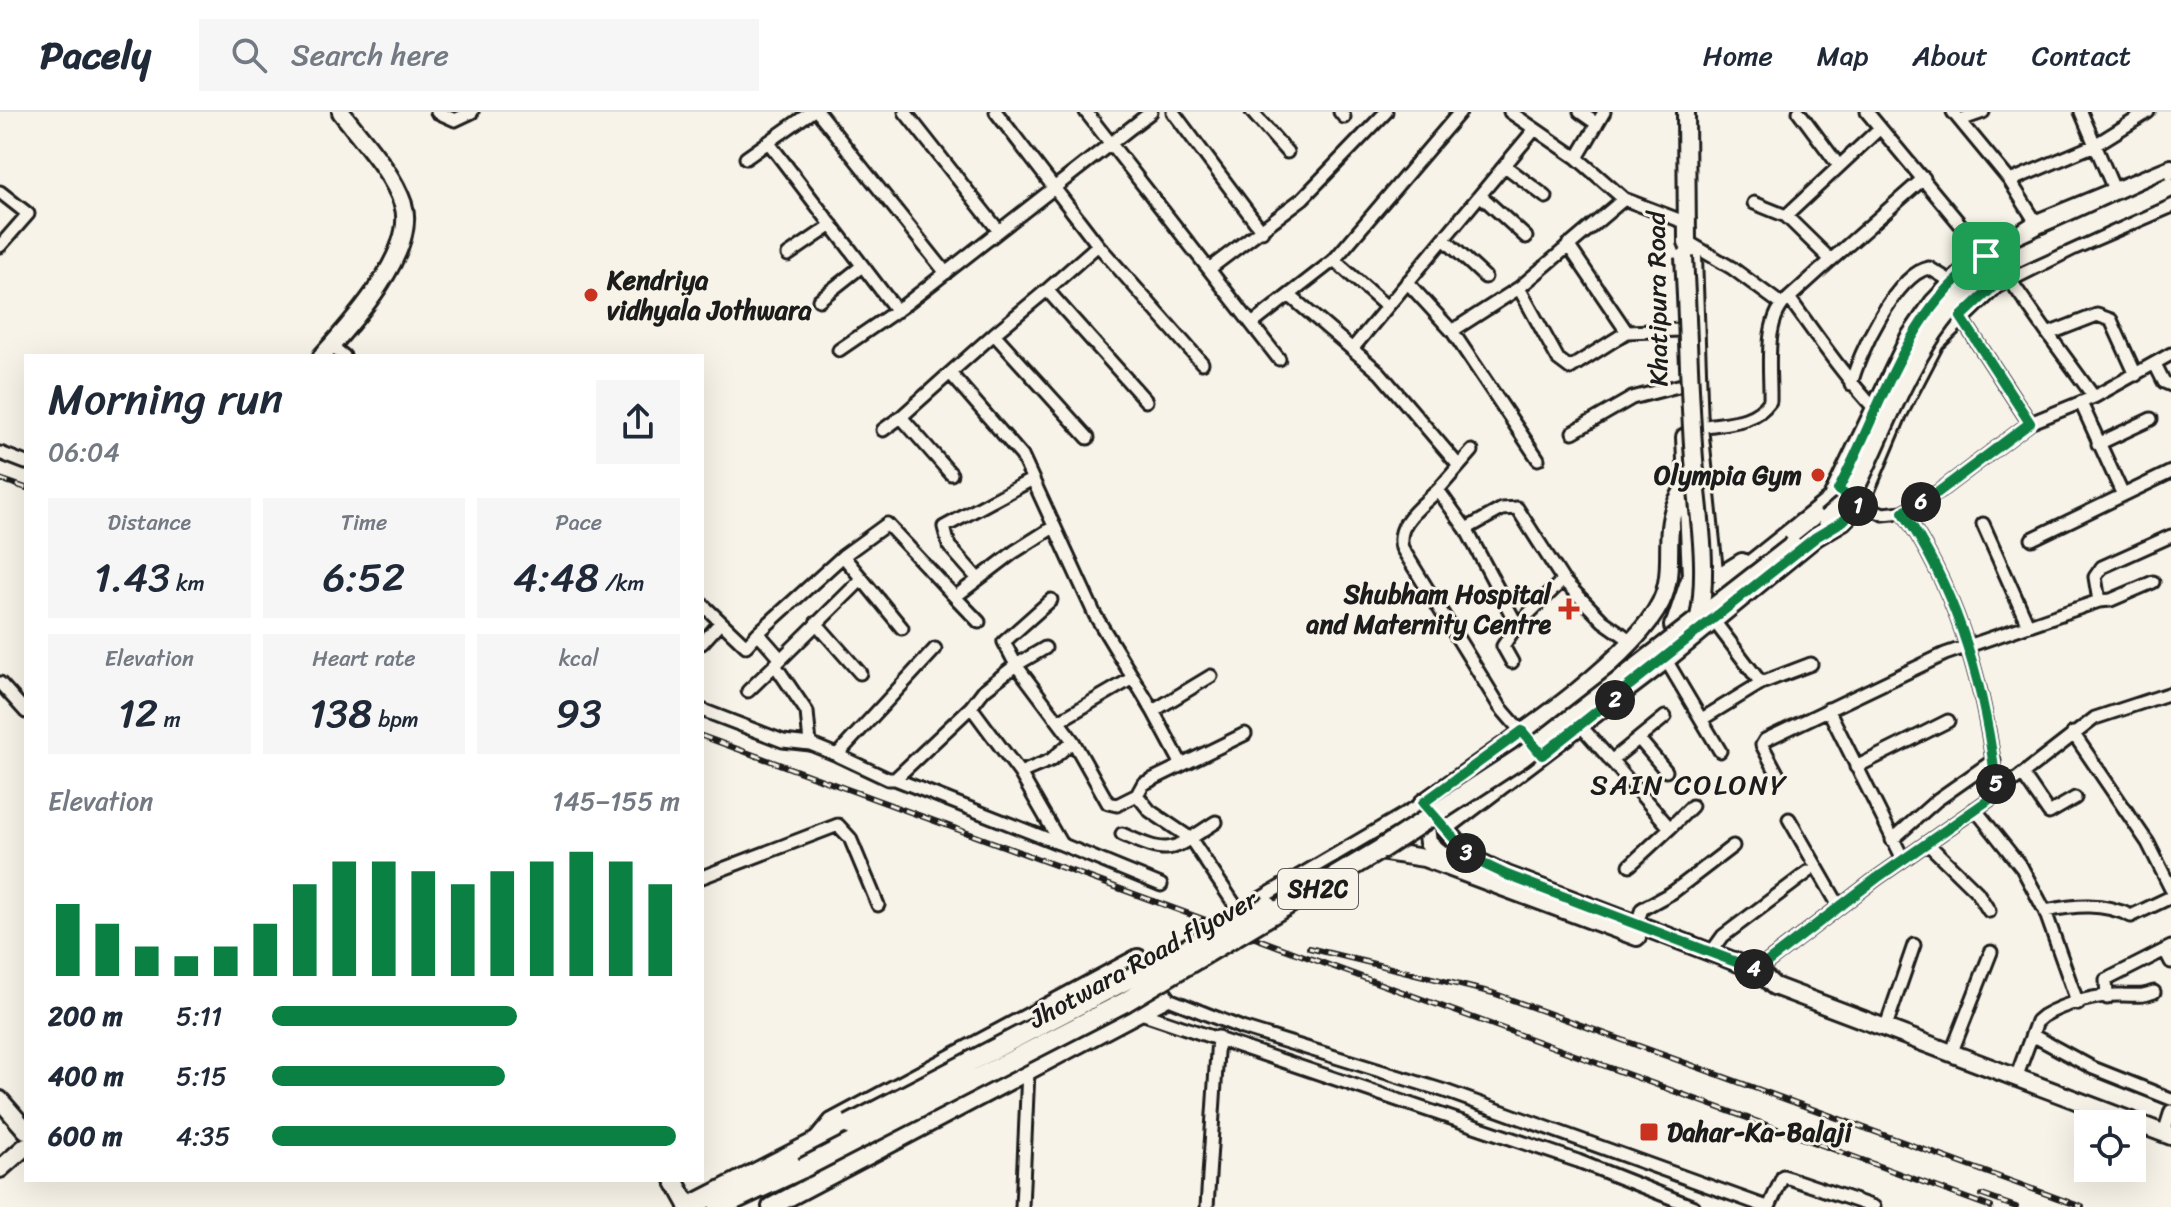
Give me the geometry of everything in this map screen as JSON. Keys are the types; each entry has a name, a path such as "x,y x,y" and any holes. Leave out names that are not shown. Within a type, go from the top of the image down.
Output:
{"main road":[{"path":"1853,477 1875,409 1910,338 1954,283 1986,256 2037,224 2171,169"},
{"name":"SH2C","path":"1824,514 1843,507 1853,477 1929,334 1974,282 1997,266 2171,187"},
{"name":"SH2C","path":"1824,514 1838,490 1853,477"},
{"name":"Jhotwara Road flyover","path":"719,1207 803,1168 1125,1002 1378,851 1424,811 1534,748 1706,620 1801,540 1824,514"},
{"name":"Jhotwara Road flyover","path":"689,1207 1164,963 1311,882 1550,726 1769,552 1824,514"},
{"name":"Jhotwara Road flyover","path":"757,1205 778,1192 803,1168"}],"street":[{"path":"332,353 395,259 408,225 393,183 341,112"},
{"path":"437,112 455,120 472,112"},
{"path":"746,158 811,112"},
{"path":"818,112 946,273"},
{"path":"905,112 999,231"},
{"path":"996,112 1098,245 1202,363"},
{"path":"1086,112 1279,359"},
{"path":"839,350 897,311 1151,112"},
{"path":"1173,112 1262,231"},
{"path":"1252,112 1287,152"},
{"path":"1209,269 1303,198 1386,112"},
{"path":"1252,324 1334,260 1460,112"},
{"path":"1510,112 1577,158 1624,199 1684,220"},
{"path":"1580,112 1597,124"},
{"path":"1577,158 1604,112"},
{"name":"Khatipura Road","path":"1674,626 1691,576 1680,330 1684,220 1676,112"},
{"path":"1686,112 1684,220 1692,428 1706,620 1761,683"},
{"path":"1799,112 1839,166"},
{"path":"1867,112 1986,256 2010,277 2094,397"},
{"path":"1957,116 1983,112"},
{"path":"2081,112 2116,194"},
{"path":"2010,181 2095,145 2148,112"},
{"path":"1957,116 2010,181 2037,224"},
{"path":"1786,216 1880,128"},
{"path":"1353,348 1535,129"},
{"path":"769,143 897,311"},
{"path":"1505,166 1546,197"},
{"path":"1699,427 1743,421 1758,415 1770,401 1772,330 1785,301 1924,178"},
{"path":"0,192 28,214 0,246"},
{"path":"1480,195 1526,237"},
{"path":"1452,331 1519,288 1624,199"},
{"path":"1754,203 1786,216 1831,260"},
{"path":"1445,828 1666,660 1706,620 1816,537 1843,521 1860,504 1898,414 1935,343 1995,285 2171,204"},
{"path":"788,255 832,225"},
{"path":"1444,239 1485,277"},
{"path":"883,430 1098,245"},
{"path":"1568,245 1627,332"},
{"path":"1686,249 1732,268 1785,301 1851,385 1875,409"},
{"path":"1686,249 1693,257 1699,427 1714,571 1721,575 1763,547 1769,552"},
{"path":"1334,260 1387,307"},
{"path":"819,300 862,266"},
{"path":"1851,385 1871,336 1913,275 1929,268 1954,283"},
{"path":"1407,282 1452,331 1538,459"},
{"path":"1519,288 1558,359 1570,368 1627,332 1680,330"},
{"path":"1047,290 1146,401"},
{"path":"1289,295 1353,348 1420,417 1446,455 1459,466"},
{"path":"2048,334 2089,317 2105,316 2111,320 2136,375"},
{"path":"1961,317 2030,423"},
{"path":"994,334 1088,438"},
{"path":"1838,490 1883,514 1903,512 1937,493 2030,423 2094,397 2171,354"},
{"path":"2155,364 2164,382 2171,385"},
{"path":"950,373 1022,456 1052,528 1131,679 1153,711 1182,765"},
{"path":"1573,432 1632,398 1682,385"},
{"path":"2081,403 2122,493"},
{"path":"901,417 951,474"},
{"path":"2098,444 2151,419"},
{"path":"1472,451 1402,527 1399,537 1402,548 1500,707 1542,755"},
{"path":"0,453 24,462"},
{"path":"2032,539 2171,472"},
{"path":"978,579 949,546 944,527 1031,480"},
{"path":"1137,795 1150,811 1190,838 1239,911 1424,811 1633,642 1648,624 1666,591 1674,507 1687,484"},
{"path":"1438,490 1466,529 1517,625"},
{"path":"1466,529 1502,509 1517,508 1563,580 1603,621 1633,642"},
{"path":"1903,512 1937,569 1966,645 1989,721 1997,794"},
{"path":"704,606 746,646 843,556 887,524 979,622"},
{"path":"1983,524 2005,566 2028,625"},
{"path":"955,597 1052,528"},
{"path":"2099,601 2095,577 2102,567 2171,536"},
{"path":"843,556 902,628"},
{"path":"748,691 862,579"},
{"path":"1512,662 1503,646 1517,625 1563,580"},
{"path":"1778,775 1762,742 1966,645 2099,601 2111,600 2153,582"},
{"path":"1051,600 1004,642 1016,665 1073,741 1108,803 1117,805 1137,795 1143,784 1245,734"},
{"path":"704,641 721,622"},
{"path":"816,623 860,673"},
{"path":"758,633 807,712 810,744"},
{"path":"895,779 971,707 984,690 1016,665 1045,648"},
{"path":"837,755 935,649"},
{"path":"1666,660 1720,751"},
{"path":"1702,719 1761,683 1811,664"},
{"path":"1153,711 1211,676"},
{"path":"1059,721 1131,679"},
{"path":"0,683 24,710"},
{"path":"1751,973 1903,859 2023,775 2095,718 2171,693"},
{"path":"971,707 1020,773 1061,844"},
{"path":"1828,709 1903,859"},
{"path":"704,711 783,741 810,744 888,779 895,779 1161,885"},
{"path":"1611,761 1665,717"},
{"path":"1856,767 1948,721"},
{"path":"1581,726 1670,828"},
{"path":"2073,733 2148,843 2171,889"},
{"path":"1639,739 1666,771"},
{"path":"1020,773 1051,760 1073,741"},
{"path":"1892,840 1994,760"},
{"path":"2023,775 2049,813 2075,798"},
{"path":"1630,865 1692,806"},
{"path":"1975,809 2022,868 2045,911 2078,1004"},
{"path":"1424,811 1445,828 1471,858 1710,954 1774,986 2167,1135 2171,1111"},
{"path":"1424,811 1428,843 1465,874"},
{"path":"1789,819 1839,906"},
{"path":"1122,834 1160,851 1216,822"},
{"path":"704,876 838,825 850,838 878,905"},
{"path":"1927,843 1977,892 1989,911"},
{"path":"1636,925 1642,909 1673,892 1733,846"},
{"path":"1378,851 1424,858 1751,973"},
{"path":"1710,954 1723,936 1808,872"},
{"path":"2045,911 2074,905 2101,906 2131,916 2171,897"},
{"path":"1885,1029 1914,945"},
{"path":"2107,998 2106,980 2168,949 2171,962"},
{"path":"1951,1054 1991,952"},
{"path":"815,1143 832,1122 1138,958 1166,998 1242,1028 1395,1073 1768,1207 1783,1176 1874,1207"},
{"path":"2016,1078 2032,1035 2043,1016 2122,994 2141,998 2154,992"},
{"path":"757,1205 1028,1071 1166,998"},
{"path":"1138,1012 1578,1161 1694,1207"},
{"path":"1238,1044 1242,1028"},
{"path":"2032,1035 2093,1068 2171,1099"},
{"path":"1207,1207 1218,1037"},
{"path":"1022,1207 1028,1071"},
{"path":"0,1100 24,1128"},
{"path":"0,1169 24,1147"},
{"path":"675,1182 689,1207"}],"railway":[{"path":"0,479 24,487"},
{"path":"704,737 1991,1207"},
{"path":"1309,948 1493,993 2082,1207"},
{"path":"1982,1195 2016,1207"}],"place":[{"name":"Kendriya vidhyala Jothwara","path":"591,295"},
{"name":"Olympia Gym","path":"1818,475"},
{"name":"Shubham Hospital and Maternity Centre","path":"1569,609"},
{"name":"Dahar-Ka-Balaji","path":"1649,1132"}],"district":[{"name":"SAIN COLONY","path":"1689,784"}],"route":[{"path":"1986,256 2010,277 1995,285 1961,317 2030,423 1937,493 1903,512 1937,569 1966,645 1989,721 1997,794 1936,834 1757,970 1703,952 1471,858 1423,803 1522,731 1542,755 1666,660 1816,537 1843,521 1860,504 1838,490 1910,338 1934,303 1967,269 1986,256"}]}
